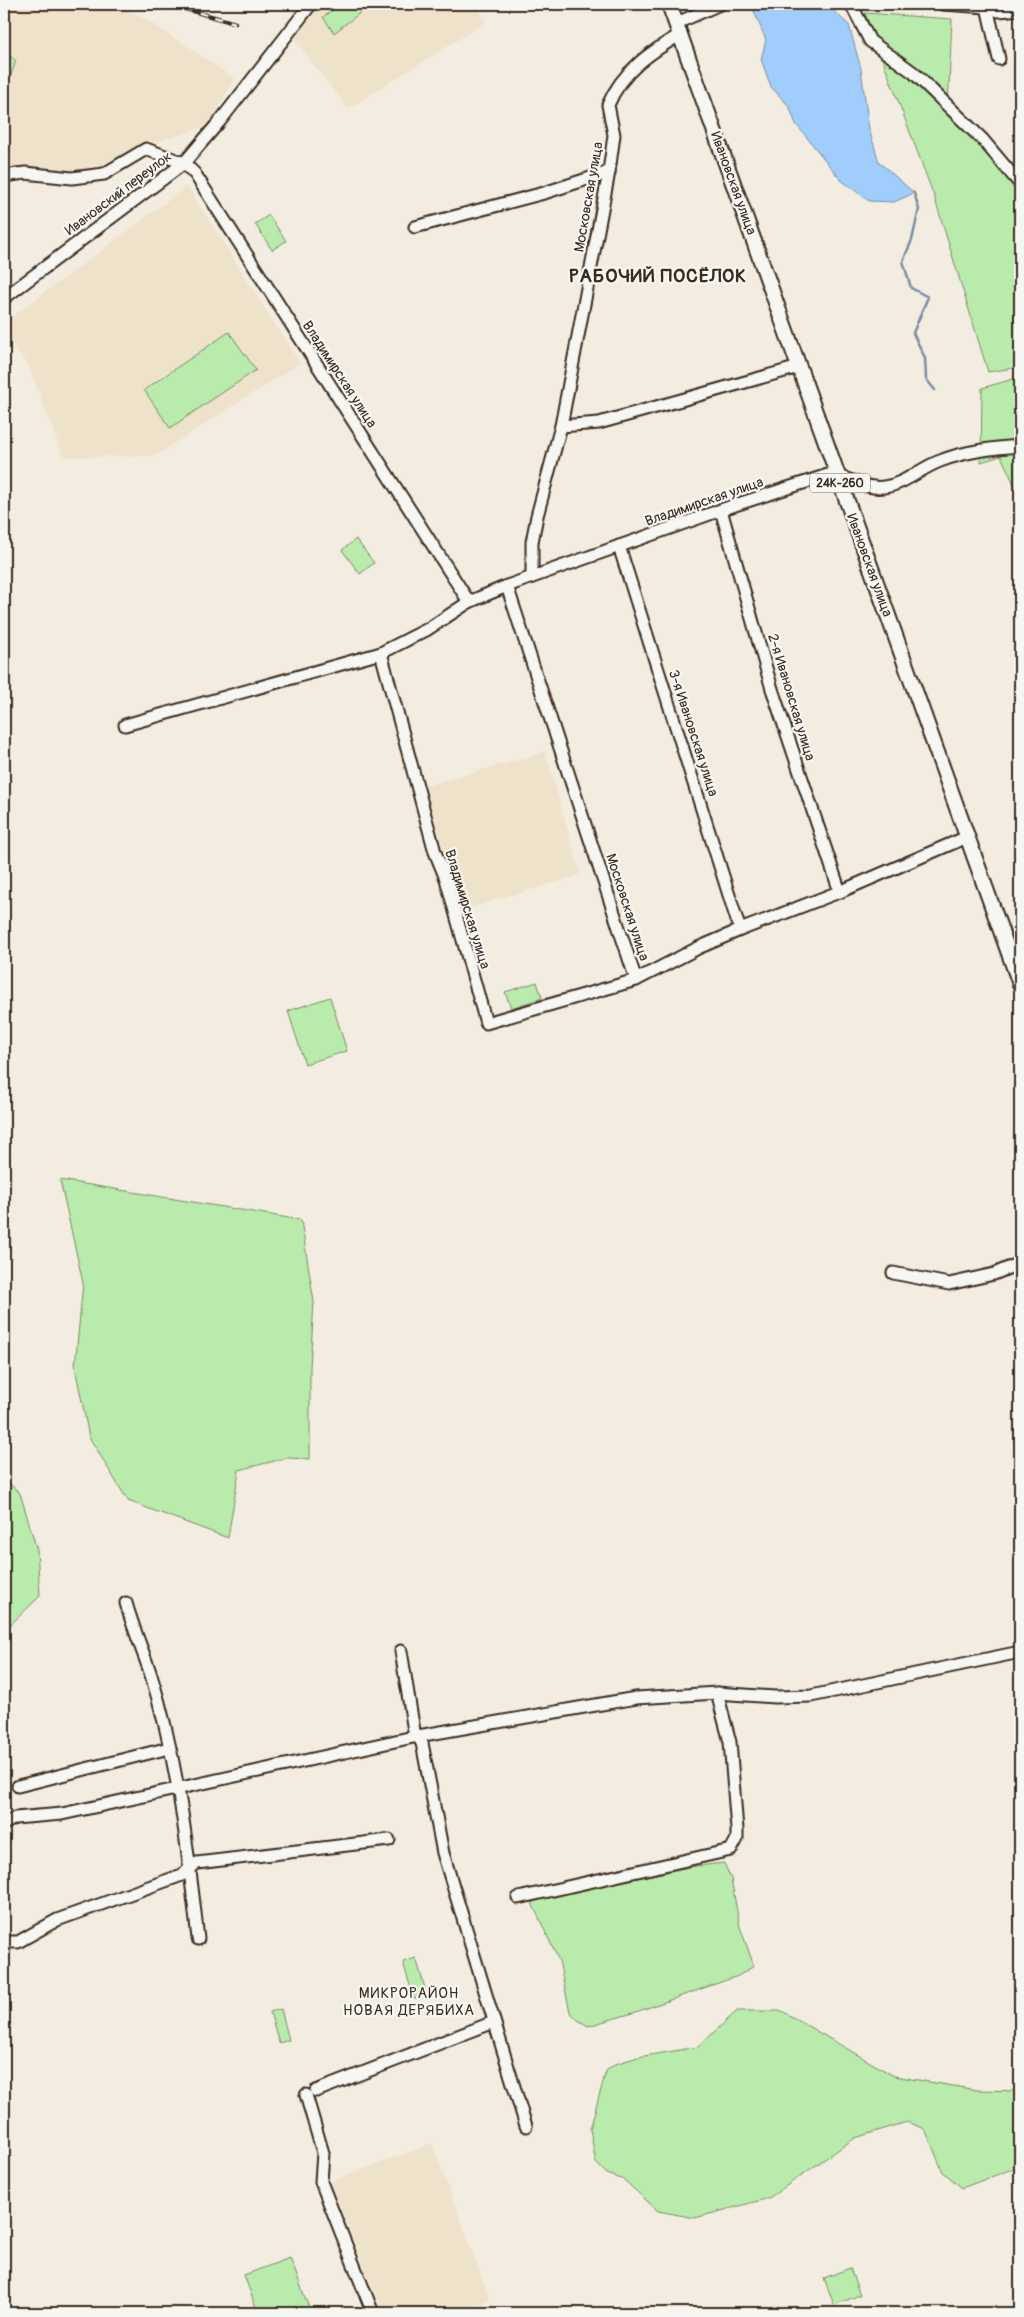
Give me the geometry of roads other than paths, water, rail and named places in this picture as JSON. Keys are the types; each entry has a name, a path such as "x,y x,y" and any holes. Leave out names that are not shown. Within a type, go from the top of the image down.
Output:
{"main road":[{"name":"Ивановская улица","path":"669,4 1020,984"}],"street":[{"name":"Ивановский переулок","path":"4,298 184,163 220,121 311,4"},
{"name":"Московская улица","path":"532,577 532,542 561,426 609,172 614,135 608,104 622,81 646,56 679,29 720,4"},
{"path":"851,4 870,41 914,74 983,140 1020,184"},
{"path":"943,4 988,5 999,11 1020,9"},
{"path":"988,5 999,59"},
{"path":"4,176 25,173 72,178 104,174 146,149 184,163"},
{"name":"Владимирская улица","path":"184,163 195,174 469,602"},
{"path":"414,227 544,193 609,172"},
{"path":"561,426 599,423 800,367"},
{"path":"837,475 858,484 882,488 894,485 948,459 981,449 1020,446"},
{"name":"Владимирская улица","path":"126,725 381,653 428,628 469,602 507,586 721,510 828,475 837,475"},
{"name":"2-я Ивановская улица","path":"721,510 772,689 840,892"},
{"name":"3-я Ивановская улица","path":"618,546 740,930"},
{"name":"Московская улица","path":"507,586 636,980 698,948 840,892 967,837"},
{"name":"Владимирская улица","path":"381,653 435,852 446,879 486,1023 636,980"},
{"path":"892,1273 948,1284 994,1274 1020,1263"},
{"path":"126,1603 135,1635 151,1675 178,1788 198,1939"},
{"path":"401,1651 414,1731 422,1743 443,1853 526,2126"},
{"path":"4,1824 15,1818 62,1814 418,1736 636,1698 717,1693 775,1697 811,1696 1020,1652"},
{"path":"518,1898 731,1850 737,1840 737,1829 730,1742 717,1693"},
{"path":"18,1786 169,1748"},
{"path":"4,1942 18,1942 57,1920 182,1876 197,1863 388,1840"},
{"path":"372,2313 321,2182 323,2153 311,2093 494,2022"}],"water":[{"path":"751,4 826,4 849,25 861,69 869,129 879,162 914,193 894,202 869,201 841,180 796,124 789,106 771,87 761,59 766,40"}],"waterway":[{"path":"914,193 919,209 912,240 903,261 911,288 928,297 913,333 925,358 926,379 935,390"}],"railway":[{"path":"168,4 235,23"}],"district":[{"name":"РАБОЧИЙ ПОСЁЛОК","path":"658,275"},
{"name":"МИКРОРАЙОН НОВАЯ ДЕРЯБИХА","path":"409,2002"}]}
